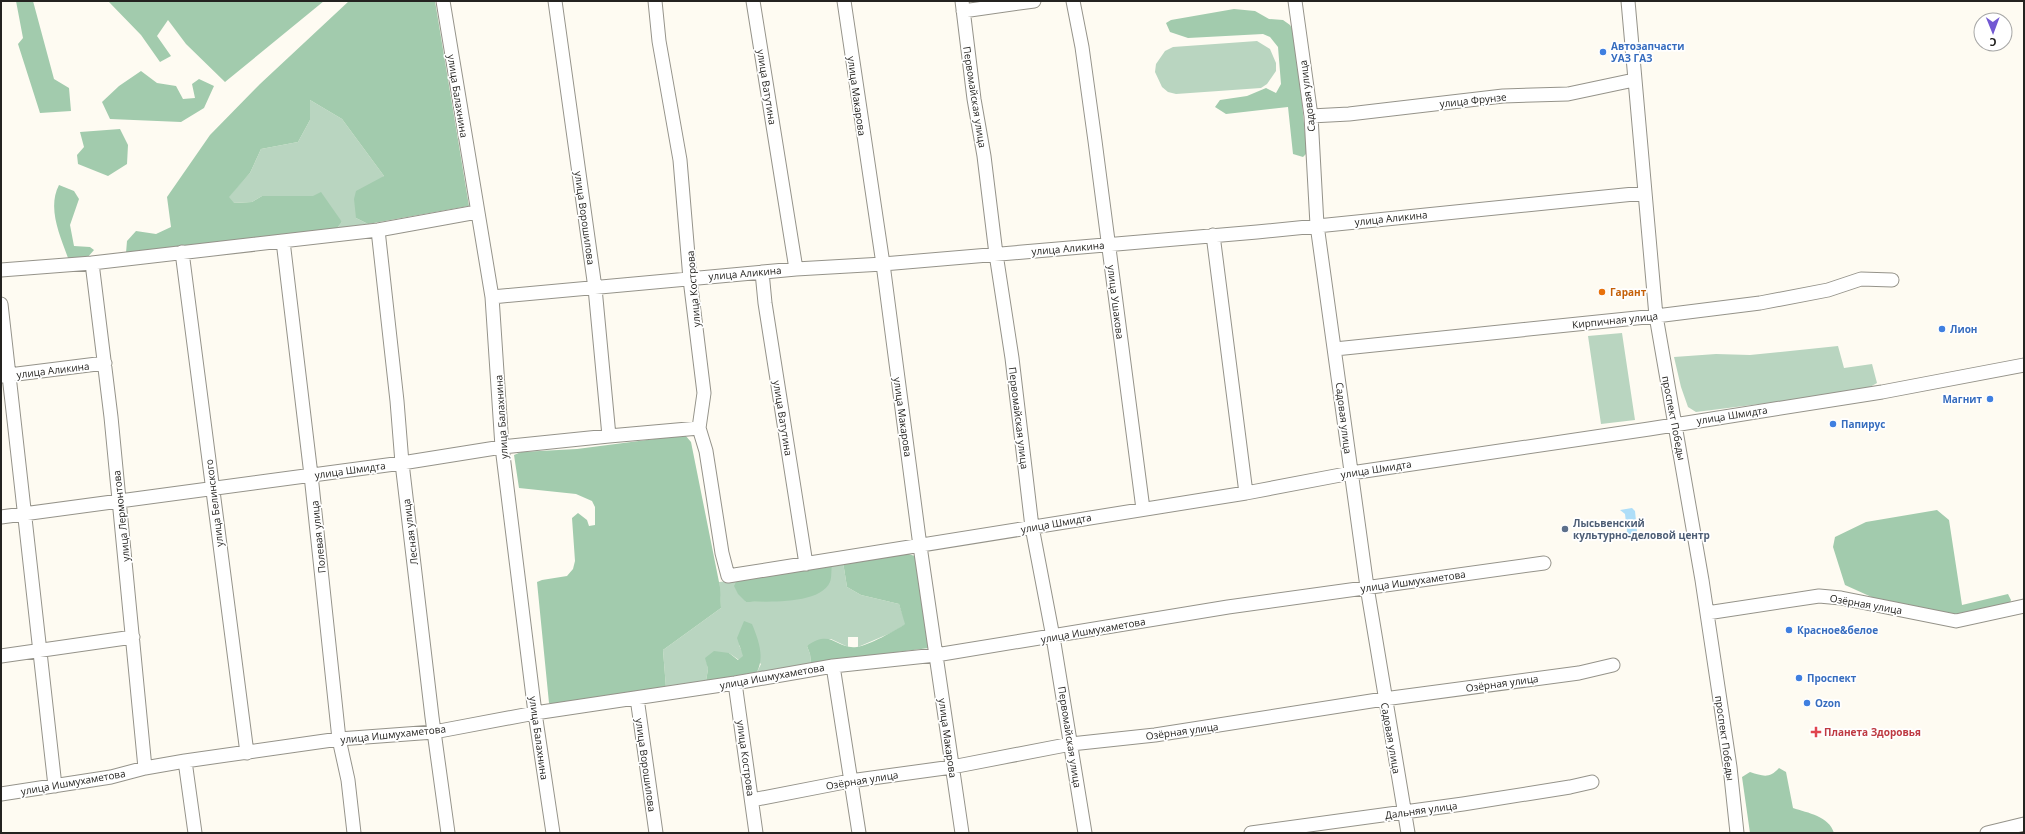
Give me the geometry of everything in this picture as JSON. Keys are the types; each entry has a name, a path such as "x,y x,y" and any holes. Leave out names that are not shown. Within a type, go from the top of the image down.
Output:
{"street":[{"name":"улица Балахнина","path":"443,1 492,297 502,447 535,713 553,833"},
{"name":"улица Ворошилова","path":"555,1 595,288 609,436"},
{"name":"улица Кострова","path":"655,1 659,41 680,160 690,279 704,392 699,428 706,452 722,553 728,576"},
{"name":"улица Ватутина","path":"753,1 796,269"},
{"name":"улица Макарова","path":"844,1 883,264 920,546 962,833"},
{"path":"963,6 1034,1"},
{"name":"улица Ушакова","path":"1073,1 1082,47 1143,509"},
{"name":"Садовая улица","path":"1295,1 1311,116 1316,225 1335,349 1351,473 1384,700 1408,833"},
{"name":"проспект Победы","path":"1628,1 1656,316 1707,613 1730,767 1737,833"},
{"name":"Первомайская улица","path":"963,6 974,99 983,148 996,254 1012,358 1032,527 1054,637 1085,833"},
{"name":"улица Фрунзе","path":"1311,116 1349,114 1503,96 1568,94 1634,80"},
{"name":"улица Аликина","path":"492,297 796,269 883,264 1213,236 1644,193"},
{"path":"1,270 92,263 378,230 477,212"},
{"name":"Лесная улица","path":"378,230 397,401 402,463 434,732 448,833"},
{"path":"1213,236 1246,493"},
{"name":"Полевая улица","path":"283,241 311,475 338,739 348,780 354,833"},
{"name":"улица Белинского","path":"182,252 247,753"},
{"name":"улица Лермонтова","path":"92,263 105,363 120,502 145,768"},
{"name":"улица Ватутина","path":"762,272 806,564"},
{"name":"Кирпичная улица","path":"1335,349 1656,316 1760,303 1828,290 1861,280 1892,280"},
{"path":"1,304 5,376 25,514 55,786"},
{"name":"улица Аликина","path":"5,376 105,363"},
{"name":"улица Шмидта","path":"728,576 1246,493 1351,473 1882,392 2024,365"},
{"name":"улица Шмидта","path":"1,517 120,502 212,487 402,463 502,447 699,428"},
{"name":"улица Ишмухаметова","path":"1,794 111,777 145,768 185,761 338,739 434,732 535,713 735,683 833,666 936,655 1054,637 1228,607 1544,563"},
{"name":"Озёрная улица","path":"1707,613 1819,596 1841,598 1956,621 2024,606"},
{"path":"1,656 133,637"},
{"name":"Озёрная улица","path":"752,800 850,781 952,767 1071,744 1155,735 1384,700 1579,673 1613,665"},
{"path":"833,666 859,833"},
{"name":"улица Кострова","path":"735,683 756,833"},
{"name":"улица Ворошилова","path":"637,698 656,833"},
{"path":"185,761 194,833"},
{"name":"Дальняя улица","path":"1251,833 1570,788 1592,782"},
{"path":"1987,833 2024,824"}],"green space":[{"path":"16,1 33,1 54,79 69,88 71,111 40,113 18,44 23,38"},
{"path":"108,1 324,1 225,82 186,44 168,20 157,36 171,56 160,62 141,35"},
{"path":"349,1 435,1 469,206 368,224 356,218 354,199 356,191 384,176 342,119 310,100 310,120 298,142 261,149 250,173 229,197 234,203 252,202 262,196 313,196 321,192 342,222 337,228 126,253 127,241 136,231 156,234 171,227 167,197 210,135 260,84"},
{"path":"1234,9 1255,11 1269,19 1283,20 1290,25 1295,34 1307,153 1303,157 1293,154 1288,107 1226,114 1215,107 1220,100 1247,96 1266,88 1276,93 1281,84 1278,47 1270,37 1263,34 1188,38 1170,32 1166,23 1171,20"},
{"path":"1257,41 1270,49 1276,63 1276,71 1267,84 1261,88 1176,94 1168,92 1162,87 1155,72 1156,64 1165,51 1173,47"},
{"path":"141,71 157,83 176,86 183,99 195,98 192,84 199,79 214,86 204,108 181,122 110,119 102,102 119,86"},
{"path":"310,100 342,119 384,176 356,218 368,224 337,228 342,222 313,196 262,196 252,202 233,203 228,197 250,173 261,149 298,142 310,120"},
{"path":"120,129 128,145 127,164 108,176 78,164 77,155 84,147 80,132"},
{"path":"59,185 74,191 79,199 70,225 74,246 90,247 94,250 87,258 68,258 58,231 54,212 54,203"},
{"path":"1622,333 1635,420 1601,424 1588,336"},
{"path":"1838,346 1844,368 1872,364 1877,383 1863,391 1696,412 1688,407 1681,387 1674,357 1716,354 1750,355"},
{"path":"685,435 691,442 720,587 721,608 663,650 666,688 554,704 549,703 537,582 567,576 573,569 575,561 572,518 578,513 587,520 589,526 595,525 595,507 592,501 576,494 519,488 514,455 521,452 577,449"},
{"path":"1937,510 1949,520 1962,605 2008,594 2011,600 2009,606 1958,615 1887,604 1845,585 1833,547 1835,537 1866,522"},
{"path":"905,553 915,556 929,648 811,663 807,646 815,641 828,639 844,646 857,647 868,644 905,624 899,604 861,595 847,587 843,562"},
{"path":"843,562 847,587 861,595 899,604 906,624 893,632 858,647 858,637 848,637 848,647 831,639 807,646 811,663 757,672 761,664 739,645 744,656 739,660 729,653 706,658 708,669 706,681 666,688 663,650 721,608 719,582 737,580 746,602 765,601 832,564"},
{"path":"832,564 830,582 816,595 805,598 779,601 746,602 738,594 734,586 737,580"},
{"path":"744,621 752,624 760,648 761,654 757,672 706,681 708,669 705,658 714,651 729,653 738,660 743,656 737,638"},
{"path":"1779,768 1786,772 1793,808 1823,819 1828,823 1834,833 1750,833 1742,777 1750,772 1766,776 1772,774"}],"water":[{"path":"1632,508 1635,511 1636,535 1624,536 1627,531 1625,514 1620,510"}],"place":[{"name":"Автозапчасти УАЗ ГАЗ","path":"1603,52"},
{"name":"Гарант","path":"1602,292"},
{"name":"Лион","path":"1942,329"},
{"name":"Магнит","path":"1990,399"},
{"name":"Папирус","path":"1833,424"},
{"name":"Лысьвенский культурно-деловой центр","path":"1565,529"},
{"name":"Красное&белое","path":"1789,630"},
{"name":"Проспект","path":"1799,678"},
{"name":"Ozon","path":"1807,703"},
{"name":"Планета Здоровья","path":"1816,732"}]}
